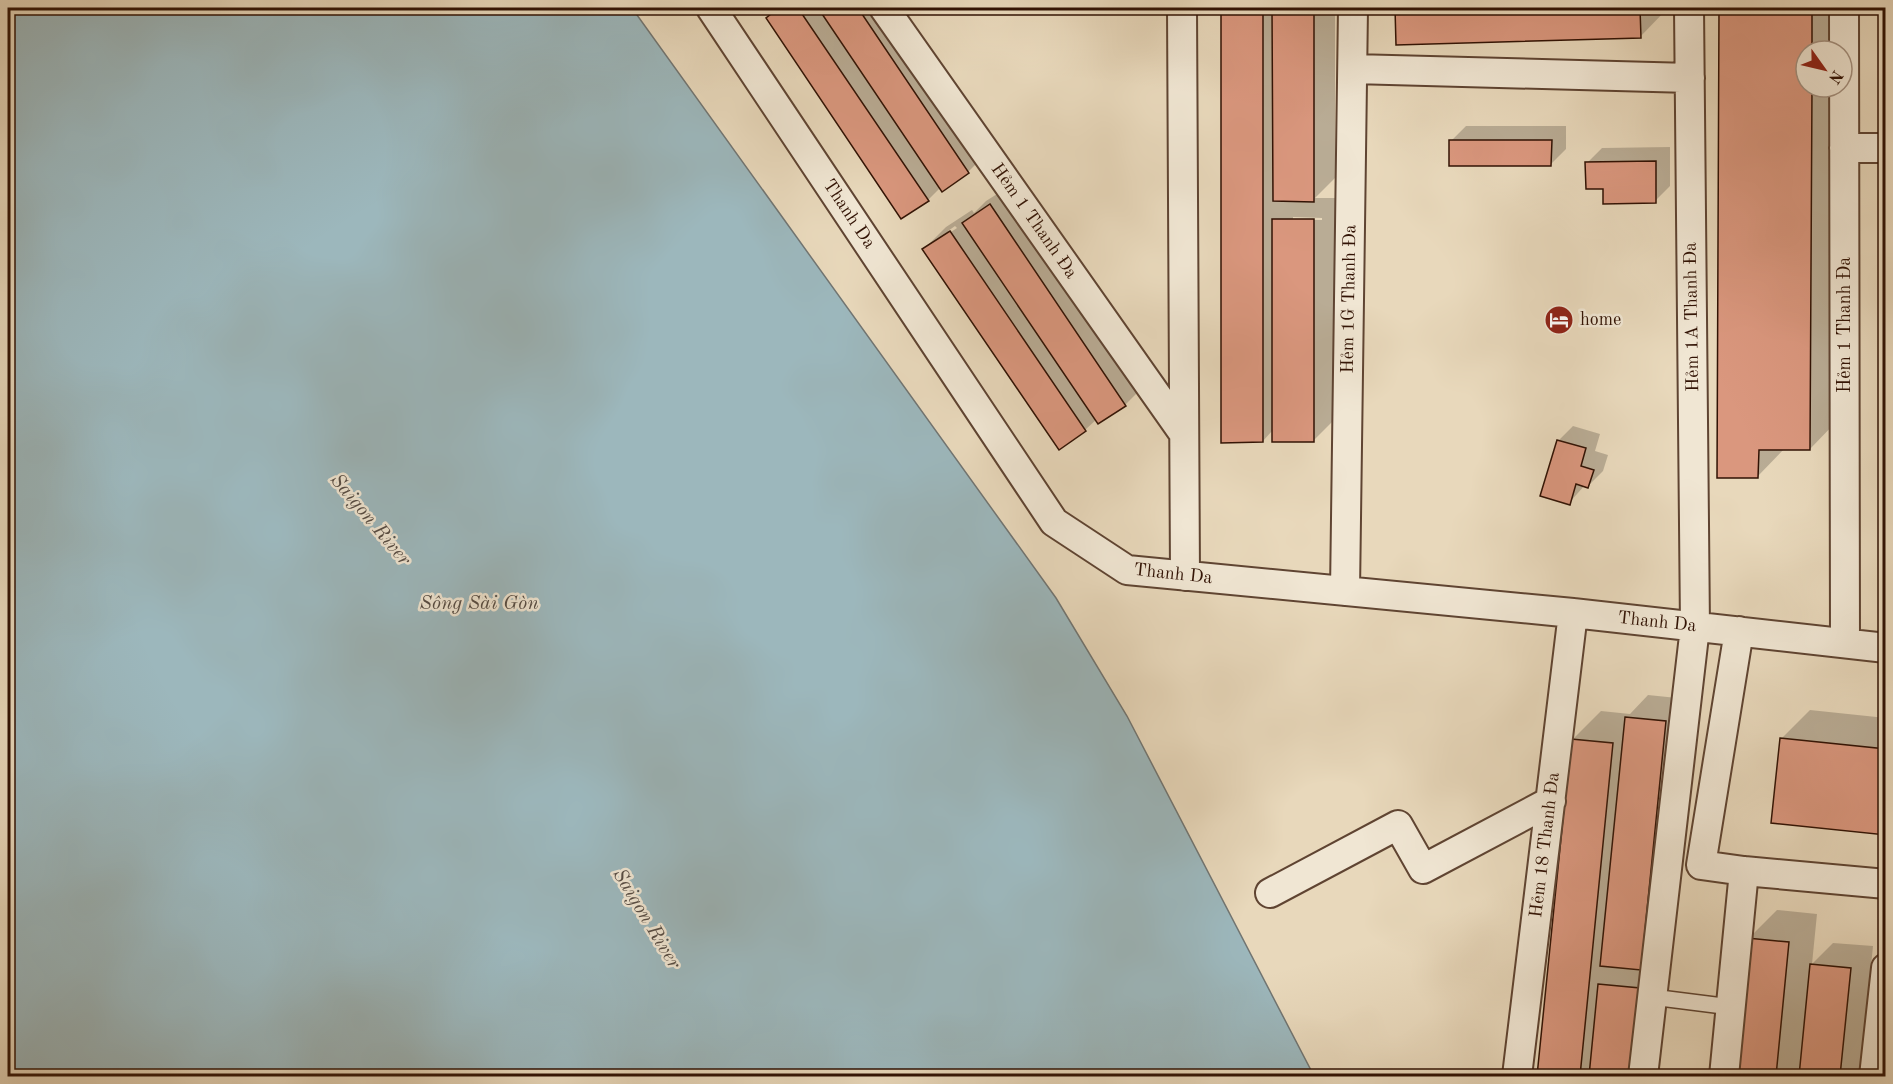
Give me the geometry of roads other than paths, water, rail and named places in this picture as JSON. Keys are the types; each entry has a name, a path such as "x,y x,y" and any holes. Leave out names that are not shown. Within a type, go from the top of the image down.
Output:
{"street":[{"name":"Thanh Da","path":"711,8 1054,522 1127,570 1573,613 1886,648"},
{"name":"Hẻm 1 Thanh Đa","path":"884,8 1184,434"},
{"path":"1182,8 1185,576"},
{"name":"Hẻm 1G Thanh Đa","path":"1346,591 1353,8"},
{"name":"Hẻm 1A Thanh Đa","path":"1643,1077 1695,627 1689,8"},
{"name":"Hẻm 1 Thanh Đa","path":"1844,8 1845,644"},
{"path":"1353,69 1690,78"},
{"path":"1844,148 1886,148"},
{"name":"Hẻm 18 Thanh Đa","path":"1518,1077 1573,613"},
{"path":"1738,631 1701,865 1744,872 1886,884"},
{"path":"1270,893 1398,825 1424,869 1551,801"},
{"path":"1724,1077 1744,872"},
{"path":"1874,1077 1886,968"}],"lane":[{"path":"1652,997 1731,1007"}],"water":[{"name":"Sông Sài Gòn","path":"8,8 632,8 1056,598 1127,716 1314,1076 8,1076"}],"place":[{"name":"home","path":"1559,320"}],"water label":[{"name":"Saigon River","path":"370,520"},
{"name":"Saigon River","path":"646,919"}]}
